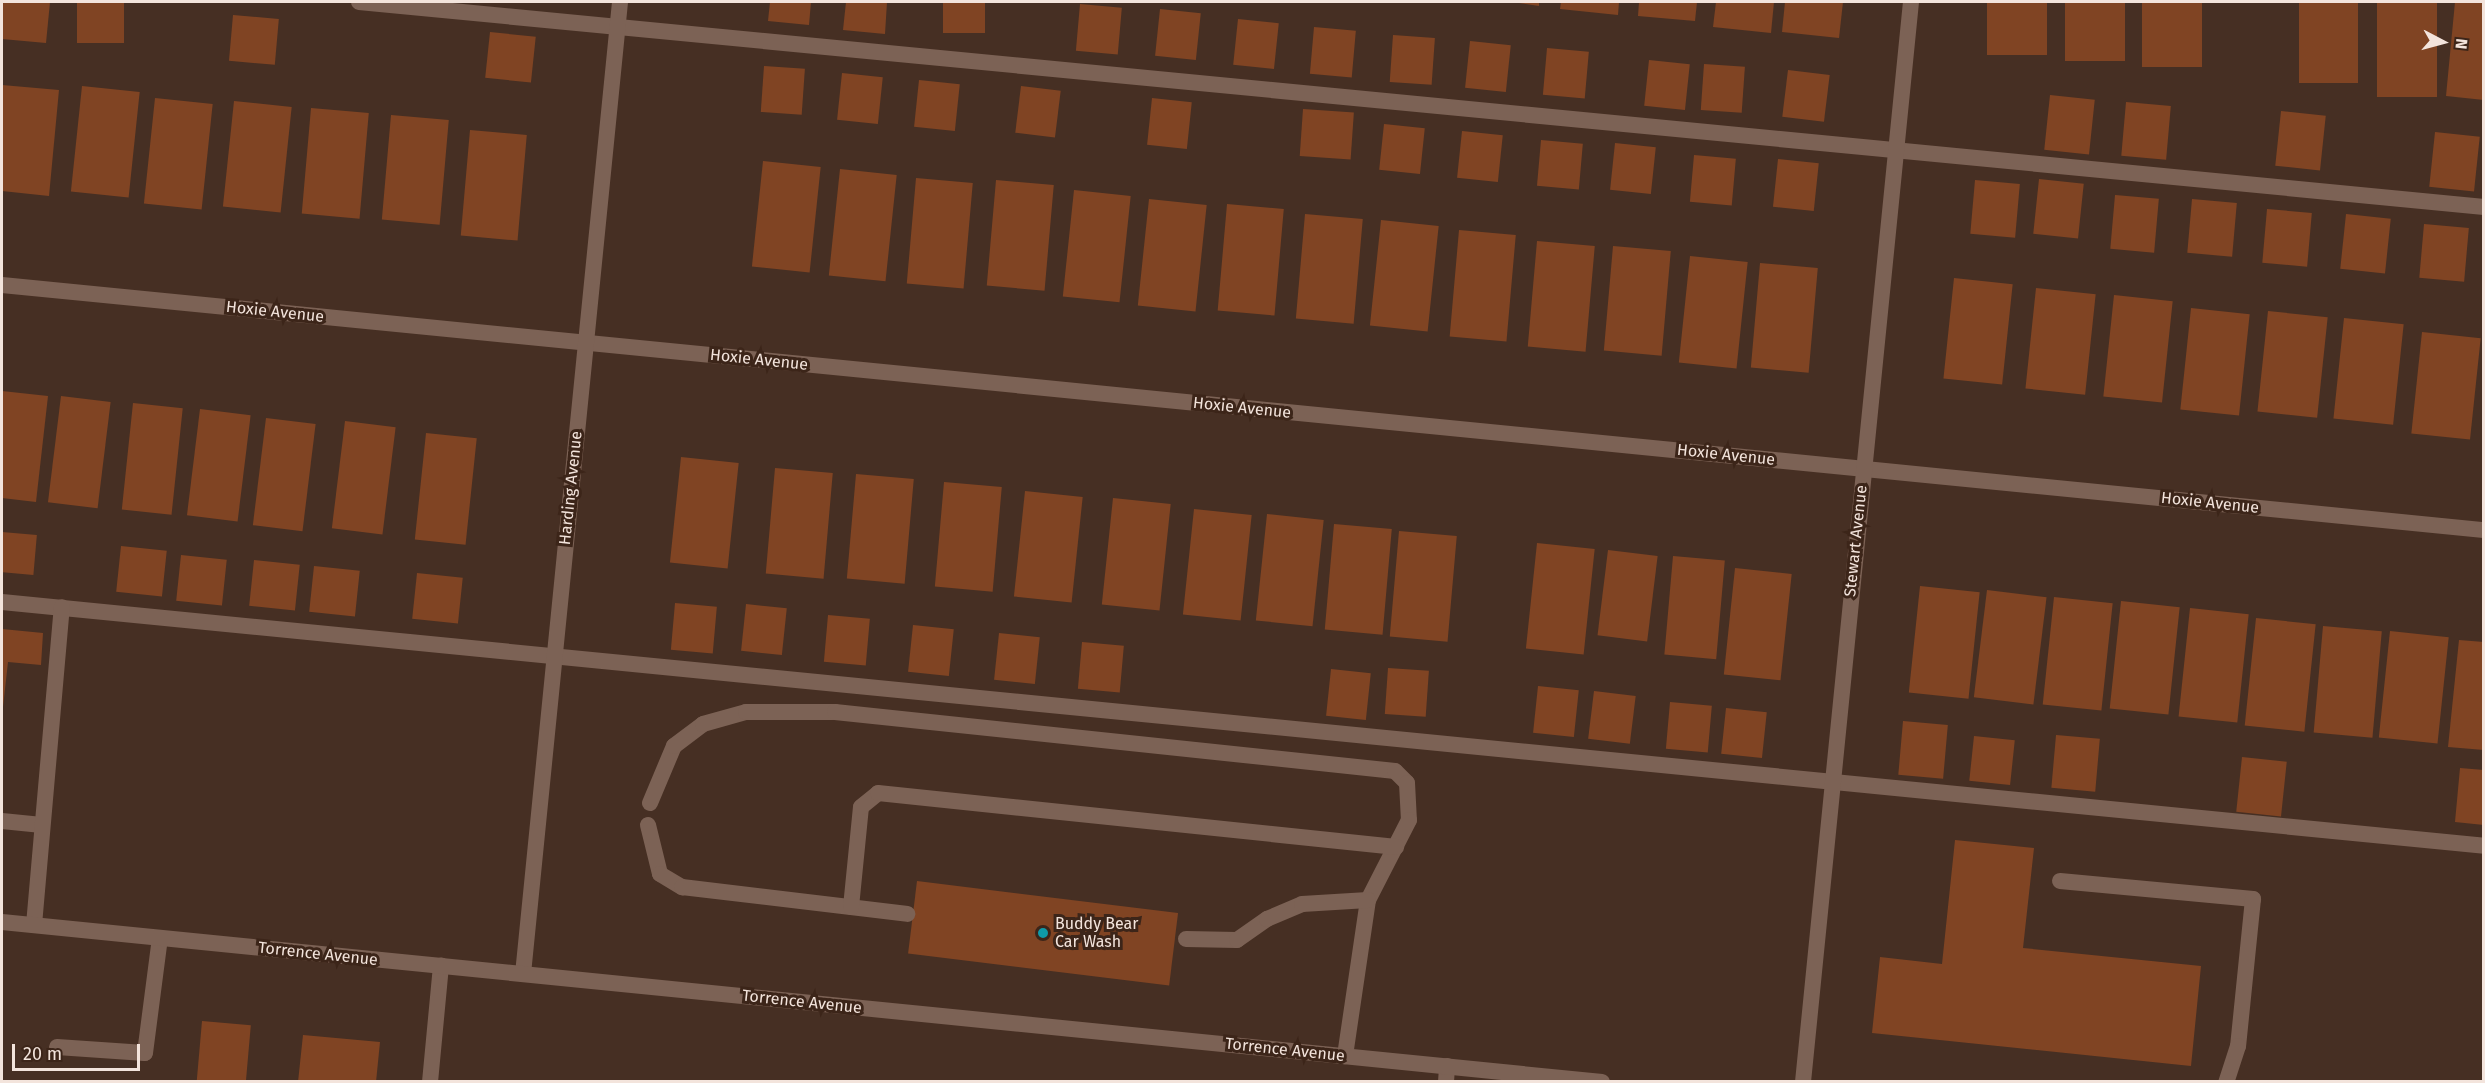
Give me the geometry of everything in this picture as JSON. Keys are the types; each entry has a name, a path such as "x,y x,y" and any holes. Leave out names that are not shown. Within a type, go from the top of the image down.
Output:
{"street":[{"path":"358,2 2484,207"},
{"name":"Harding Avenue","path":"523,974 620,2"},
{"name":"Stewart Avenue","path":"1803,1082 1911,2"},
{"name":"Hoxie Avenue","path":"2,285 2484,530"},
{"path":"2,602 2484,846"},
{"path":"34,925 62,607"},
{"path":"650,802 674,746 703,724 746,712 835,712 1395,771 1407,783 1409,820 1368,900 1345,1056"},
{"path":"851,908 861,807 878,793 1396,847"},
{"path":"2,821 42,825"},
{"path":"648,825 660,873 682,888 907,914"},
{"path":"2060,881 2253,899 2238,1046 2226,1082"},
{"path":"1186,939 1237,940 1267,919 1302,904 1368,900"},
{"name":"Torrence Avenue","path":"2,922 1345,1056 1447,1074 1602,1082"},
{"path":"57,1047 145,1053 160,938"},
{"path":"430,1082 441,966"}],"building":[{"path":"3,2 50,2 46,43 2,39"},
{"path":"77,2 124,2 124,43 77,43"},
{"path":"770,2 811,2 809,25 768,21"},
{"path":"846,2 887,2 885,34 843,30"},
{"path":"943,2 985,2 985,33 943,33"},
{"path":"1512,2 1539,2 1539,6"},
{"path":"1561,2 1619,2 1618,15 1560,9"},
{"path":"1639,2 1697,2 1695,21 1638,16"},
{"path":"1716,2 1774,2 1771,33 1713,27"},
{"path":"1785,2 1843,2 1839,38 1782,32"},
{"path":"1987,2 2047,2 2047,55 1987,55"},
{"path":"2065,2 2125,2 2125,61 2065,61"},
{"path":"2142,2 2202,2 2202,67 2142,67"},
{"path":"2299,2 2358,2 2358,83 2299,83"},
{"path":"2377,2 2437,2 2437,97 2377,97"},
{"path":"2455,2 2484,2 2484,100 2446,96"},
{"path":"1080,4 1122,8 1118,54 1076,51"},
{"path":"1160,9 1201,13 1196,60 1155,56"},
{"path":"233,15 279,19 275,65 229,61"},
{"path":"1238,19 1279,23 1274,69 1233,65"},
{"path":"1314,27 1356,31 1352,77 1310,74"},
{"path":"490,32 536,37 531,83 485,78"},
{"path":"1393,35 1435,38 1432,85 1390,82"},
{"path":"1470,41 1511,45 1506,92 1465,88"},
{"path":"1547,48 1589,52 1585,98 1543,95"},
{"path":"1649,60 1690,64 1685,110 1644,106"},
{"path":"1704,64 1745,67 1742,113 1701,110"},
{"path":"764,66 805,69 802,115 761,112"},
{"path":"1788,70 1830,75 1824,122 1782,117"},
{"path":"842,73 883,77 878,124 837,120"},
{"path":"919,80 960,84 955,131 914,127"},
{"path":"2,85 59,90 49,196 2,191"},
{"path":"82,86 140,92 129,197 71,191"},
{"path":"1021,86 1061,91 1055,138 1015,133"},
{"path":"2050,95 2095,100 2089,154 2044,150"},
{"path":"155,98 213,104 202,209 144,203"},
{"path":"1152,98 1192,102 1187,149 1147,145"},
{"path":"234,101 292,107 281,212 223,206"},
{"path":"2126,102 2171,106 2166,160 2121,156"},
{"path":"311,108 369,113 360,219 302,214"},
{"path":"1303,109 1354,113 1351,159 1300,156"},
{"path":"2281,111 2326,116 2320,170 2275,166"},
{"path":"391,115 449,120 440,225 382,220"},
{"path":"1384,124 1425,128 1420,174 1379,170"},
{"path":"470,130 527,135 518,241 461,236"},
{"path":"1462,131 1503,135 1498,182 1457,178"},
{"path":"2435,132 2480,137 2474,191 2429,187"},
{"path":"1541,140 1583,144 1579,189 1537,186"},
{"path":"1615,143 1656,147 1651,194 1610,190"},
{"path":"1694,155 1736,159 1732,205 1690,202"},
{"path":"1778,159 1819,163 1814,211 1773,207"},
{"path":"763,161 821,167 810,272 752,266"},
{"path":"840,169 897,175 886,281 829,275"},
{"path":"916,178 973,183 964,289 907,284"},
{"path":"2039,179 2084,184 2078,238 2033,234"},
{"path":"996,180 1054,185 1045,291 987,286"},
{"path":"1975,180 2020,184 2015,238 1970,234"},
{"path":"1074,190 1131,196 1120,302 1063,296"},
{"path":"2115,195 2159,199 2154,253 2110,249"},
{"path":"1149,199 1207,205 1195,311 1138,305"},
{"path":"2192,199 2237,203 2232,257 2187,253"},
{"path":"1227,204 1284,209 1274,316 1218,311"},
{"path":"2267,209 2312,213 2307,267 2262,263"},
{"path":"1305,214 1363,219 1354,324 1296,319"},
{"path":"2346,214 2391,219 2385,273 2340,269"},
{"path":"1381,220 1439,226 1428,331 1370,325"},
{"path":"2424,224 2469,228 2464,282 2419,278"},
{"path":"1459,230 1516,235 1506,342 1450,337"},
{"path":"1537,241 1595,246 1586,352 1528,347"},
{"path":"1613,246 1671,251 1662,356 1604,351"},
{"path":"1690,256 1748,262 1736,368 1679,362"},
{"path":"1760,263 1818,268 1809,373 1751,368"},
{"path":"1954,278 2013,284 2002,385 1943,378"},
{"path":"2036,288 2096,294 2085,395 2025,388"},
{"path":"2114,295 2173,301 2162,403 2103,396"},
{"path":"2191,308 2250,314 2239,416 2180,409"},
{"path":"2268,311 2328,317 2317,418 2257,411"},
{"path":"2344,318 2404,324 2393,425 2333,418"},
{"path":"2422,332 2481,338 2470,440 2411,433"},
{"path":"2,391 48,396 36,502 2,498"},
{"path":"61,396 111,402 98,508 48,502"},
{"path":"133,403 183,408 172,515 122,509"},
{"path":"200,409 251,415 238,521 187,515"},
{"path":"266,418 316,424 302,531 253,525"},
{"path":"345,421 396,427 382,534 332,528"},
{"path":"426,433 477,438 466,545 415,539"},
{"path":"681,457 739,463 728,568 670,562"},
{"path":"775,468 833,473 824,579 766,574"},
{"path":"856,474 914,479 905,584 847,579"},
{"path":"944,482 1002,487 993,592 935,587"},
{"path":"1025,491 1083,497 1072,602 1014,596"},
{"path":"1113,498 1171,504 1159,610 1102,604"},
{"path":"1194,509 1252,515 1241,620 1183,614"},
{"path":"1267,514 1324,520 1313,626 1256,620"},
{"path":"1334,524 1392,529 1383,635 1325,630"},
{"path":"1399,531 1457,536 1448,642 1390,637"},
{"path":"2,532 37,535 33,575 2,572"},
{"path":"1537,543 1595,549 1584,654 1526,648"},
{"path":"121,546 167,551 162,597 116,592"},
{"path":"1608,550 1658,556 1647,641 1598,635"},
{"path":"181,555 227,560 222,606 176,601"},
{"path":"1673,556 1725,561 1716,659 1664,655"},
{"path":"254,560 300,565 295,611 249,606"},
{"path":"314,566 360,571 355,617 309,612"},
{"path":"1735,568 1792,574 1781,680 1724,674"},
{"path":"417,573 463,578 458,624 412,619"},
{"path":"1920,586 1980,592 1968,699 1909,692"},
{"path":"1987,590 2047,597 2033,705 1974,697"},
{"path":"2054,597 2113,603 2101,711 2043,704"},
{"path":"2121,601 2180,607 2168,715 2110,708"},
{"path":"675,603 717,607 713,653 671,650"},
{"path":"746,604 787,608 782,655 741,651"},
{"path":"2190,608 2249,614 2237,723 2179,716"},
{"path":"828,615 870,619 866,665 824,662"},
{"path":"2256,618 2316,624 2304,732 2245,725"},
{"path":"913,625 954,629 949,676 908,672"},
{"path":"2323,626 2382,631 2372,738 2314,733"},
{"path":"2,629 43,633 41,665 8,662 3,707"},
{"path":"2390,631 2449,637 2437,744 2379,737"},
{"path":"999,633 1040,637 1035,684 994,680"},
{"path":"2459,640 2484,642 2484,750 2448,747"},
{"path":"1082,642 1124,646 1120,692 1078,689"},
{"path":"1388,668 1429,671 1426,717 1385,714"},
{"path":"1331,669 1371,673 1366,720 1326,716"},
{"path":"1538,686 1579,690 1574,737 1533,733"},
{"path":"1594,691 1636,696 1630,744 1588,739"},
{"path":"1670,702 1712,706 1708,752 1666,749"},
{"path":"1726,708 1767,712 1762,758 1721,754"},
{"path":"1903,721 1948,725 1943,779 1898,775"},
{"path":"2056,735 2100,739 2095,792 2051,788"},
{"path":"1974,736 2015,740 2010,785 1969,781"},
{"path":"2242,757 2287,762 2281,816 2236,812"},
{"path":"2460,768 2484,770 2484,825 2455,822"},
{"path":"1955,840 2034,848 2023,948 2201,966 2191,1066 1872,1033 1880,957 1942,964"},
{"name":"Buddy Bear Car Wash","path":"917,881 1178,913 1169,986 908,953"},
{"path":"202,1021 251,1025 246,1082 197,1082"},
{"path":"303,1035 380,1042 376,1082 298,1082"}],"place":[{"name":"Buddy Bear Car Wash","path":"1043,933"}]}
